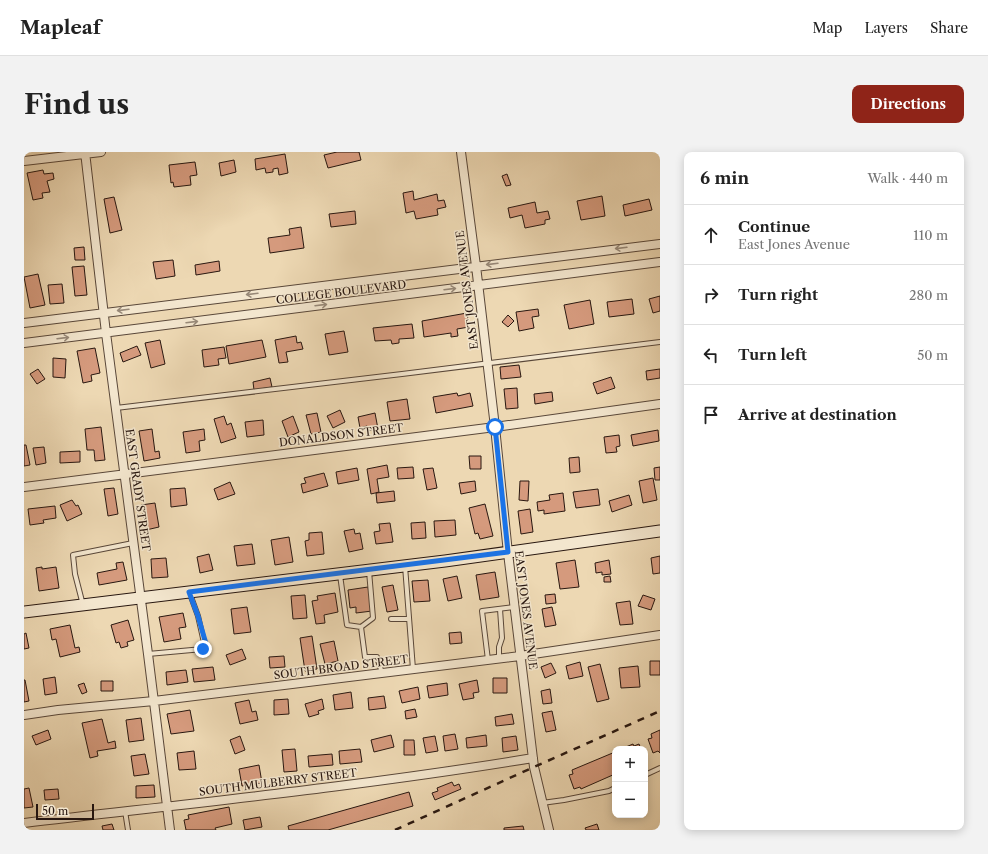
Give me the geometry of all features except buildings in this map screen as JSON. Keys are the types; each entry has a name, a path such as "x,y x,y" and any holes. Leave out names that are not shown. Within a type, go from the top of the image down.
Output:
{"street":[{"path":"24,161 101,152"},
{"name":"EAST JONES AVENUE","path":"461,152 476,266 514,607 533,758 549,830"},
{"name":"EAST GRADY STREET","path":"85,153 106,333 170,830"},
{"name":"COLLEGE BOULEVARD","path":"24,323 660,244"},
{"name":"COLLEGE BOULEVARD","path":"24,343 660,262"},
{"name":"DONALDSON STREET","path":"24,487 495,427 660,404"},
{"path":"24,612 340,574 660,531"},
{"name":"SOUTH BROAD STREET","path":"24,715 154,701 499,659 660,635"},
{"name":"SOUTH MULBERRY STREET","path":"24,823 453,772 533,758"}],"lane":[{"path":"116,408 660,342"},
{"path":"83,605 75,574 73,555 133,543"},
{"path":"405,565 413,669"},
{"path":"340,574 347,625 361,627 373,618 369,570"},
{"path":"148,654 203,649 206,647 198,616 189,592"},
{"path":"488,660 482,611 514,607"},
{"path":"499,659 498,647 502,638 500,609"},
{"path":"391,619 409,619"},
{"path":"361,627 365,657 377,657 382,673"},
{"path":"648,774 660,768"},
{"path":"542,802 564,800 612,790"},
{"path":"125,811 128,830"}],"railway":[{"path":"395,830 660,711"}],"route":[{"path":"203,649 206,647 206,644 189,592 508,552 495,427"}]}
